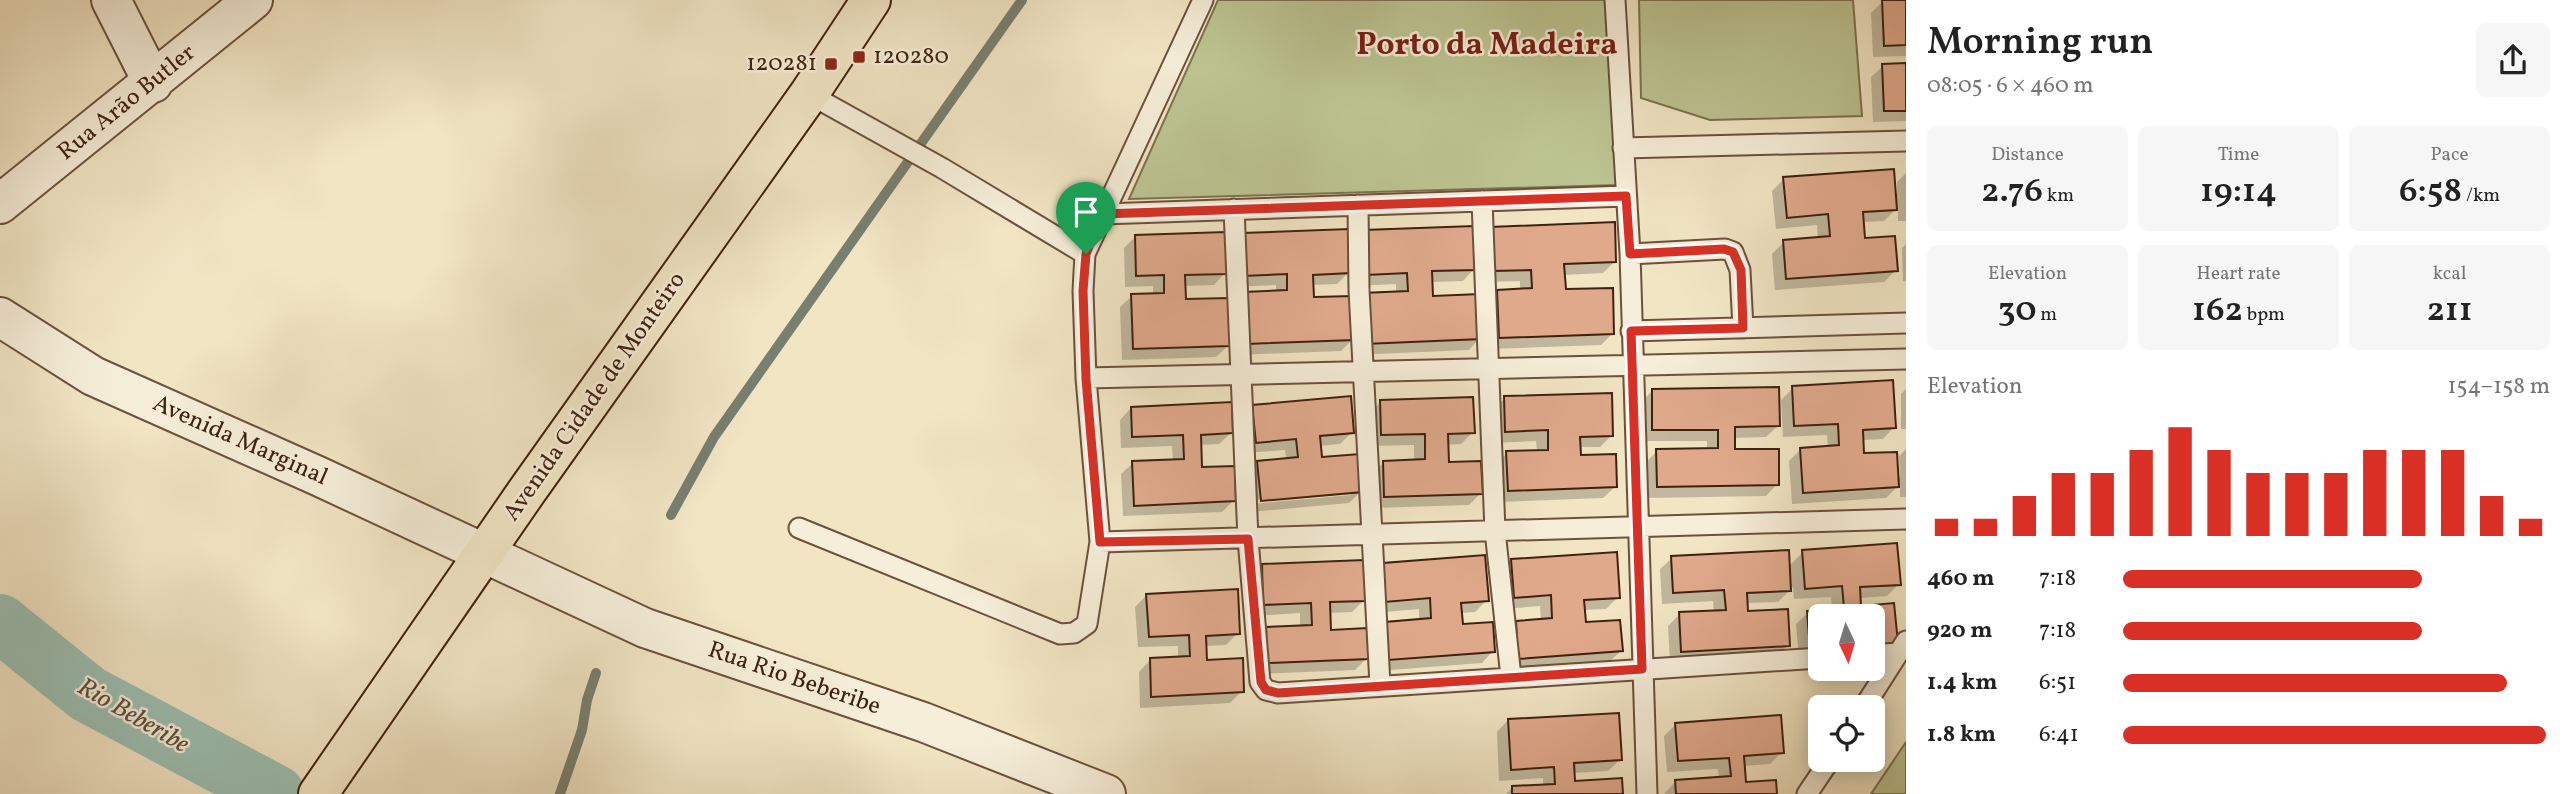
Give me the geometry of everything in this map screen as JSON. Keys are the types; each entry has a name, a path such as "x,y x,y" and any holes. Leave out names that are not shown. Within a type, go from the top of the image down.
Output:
{"main road":[{"name":"Avenida Cidade de Monteiro","path":"318,794 487,554 527,491 809,94 871,0"}],"street":[{"path":"111,0 152,83"},
{"name":"Rua Arão Butler","path":"0,204 253,0"},
{"name":"Avenida Marginal","path":"0,317 93,376 487,554"},
{"name":"Rua Rio Beberibe","path":"487,554 645,628 923,722 1106,794"}],"lane":[{"path":"799,528 1060,634 1074,633 1087,624 1100,542 1086,379 1083,291 1086,254 1102,214 1203,0"},
{"path":"1615,0 1630,254 1647,794"},
{"path":"809,94 925,158 1086,254"},
{"path":"1623,148 1906,141"},
{"path":"1102,214 1626,196"},
{"path":"1482,201 1495,531 1511,677"},
{"path":"1358,205 1363,373 1381,685"},
{"path":"1234,209 1248,539 1261,682 1266,690 1278,693 1808,659"},
{"path":"1630,254 1724,249 1733,252 1741,270 1743,328"},
{"path":"1631,331 1906,323"},
{"path":"1086,379 1906,359"},
{"path":"1100,542 1906,519"},
{"path":"1885,652 1902,647"},
{"path":"1872,695 1902,647"},
{"path":"1807,794 1821,772"}],"green space":[{"path":"1218,0 1607,0 1617,185 1129,199"},
{"path":"1639,0 1853,0 1862,116 1710,120 1641,98"},
{"path":"1906,742 1906,794 1871,794"}],"building":[{"path":"1882,0 1906,0 1906,45 1884,46"},
{"path":"1906,63 1906,111 1884,111 1882,64"},
{"path":"1894,169 1897,210 1863,212 1865,238 1895,236 1898,271 1786,279 1783,240 1830,236 1828,214 1787,218 1783,177"},
{"path":"1615,222 1616,262 1564,264 1566,289 1613,288 1614,334 1499,338 1497,290 1532,288 1531,270 1492,271 1490,227"},
{"path":"1474,226 1476,270 1432,271 1433,296 1480,294 1482,339 1364,344 1362,293 1408,291 1407,273 1366,275 1364,230"},
{"path":"1349,229 1351,273 1313,275 1314,297 1353,296 1355,340 1246,344 1244,292 1287,290 1287,274 1243,276 1242,233"},
{"path":"1226,232 1227,274 1185,275 1186,299 1229,298 1230,346 1133,349 1131,294 1164,293 1164,275 1136,276 1135,235"},
{"path":"1893,380 1896,428 1863,430 1864,453 1897,452 1899,487 1803,493 1800,448 1839,445 1838,424 1794,426 1792,386"},
{"path":"1779,387 1780,426 1735,427 1735,449 1779,449 1779,485 1657,487 1656,449 1718,448 1718,430 1652,430 1652,389"},
{"path":"1612,393 1613,436 1580,437 1581,455 1616,454 1617,487 1508,491 1506,451 1548,450 1548,430 1505,432 1504,396"},
{"path":"1351,396 1354,433 1320,436 1322,457 1360,454 1363,492 1261,501 1257,461 1298,457 1296,439 1256,443 1252,405"},
{"path":"1473,397 1475,433 1448,434 1449,462 1481,461 1483,494 1384,497 1383,461 1425,459 1425,434 1381,435 1380,400"},
{"path":"1232,402 1233,433 1201,435 1202,467 1235,466 1236,501 1134,506 1132,461 1184,459 1183,435 1132,437 1131,407"},
{"path":"1897,543 1901,585 1860,587 1861,604 1844,604 1842,586 1805,589 1802,550"},
{"path":"1789,550 1791,591 1747,593 1748,611 1788,609 1790,646 1681,652 1679,612 1726,610 1724,590 1673,593 1671,556"},
{"path":"1617,552 1620,598 1584,600 1586,622 1620,620 1623,651 1518,659 1516,621 1552,618 1551,595 1514,598 1511,559"},
{"path":"1485,555 1489,601 1461,603 1463,624 1493,622 1495,652 1388,660 1385,622 1431,618 1430,598 1385,602 1383,563"},
{"path":"1364,560 1366,601 1330,602 1331,630 1367,628 1369,659 1267,663 1266,627 1312,625 1311,603 1263,605 1262,564"},
{"path":"1238,589 1240,634 1206,636 1207,660 1243,658 1244,692 1151,697 1150,658 1190,656 1189,635 1149,637 1146,594"},
{"path":"1894,603 1898,643 1885,644 1883,604"},
{"path":"1619,713 1622,760 1574,763 1575,781 1622,778 1623,794 1512,794 1512,786 1555,784 1554,767 1511,770 1508,719"},
{"path":"1781,715 1784,753 1744,756 1746,782 1776,780 1777,794 1676,794 1675,780 1731,776 1729,758 1678,761 1675,723"}],"waterway":[{"path":"671,515 714,437 1022,0"},
{"name":"Rio Beberibe","path":"0,623 88,694 276,794"},
{"path":"560,794 582,730 587,700 596,673"}],"place":[{"name":"120280","path":"859,57"},
{"name":"120281","path":"831,64"}],"district":[{"name":"Porto da Madeira","path":"1487,46"}],"route":[{"path":"1626,196 1630,254 1724,249 1733,252 1741,270 1743,328 1631,331 1642,669 1278,693 1266,690 1261,682 1248,539 1100,542 1086,379 1083,291 1086,254 1102,214 1626,196"}]}
